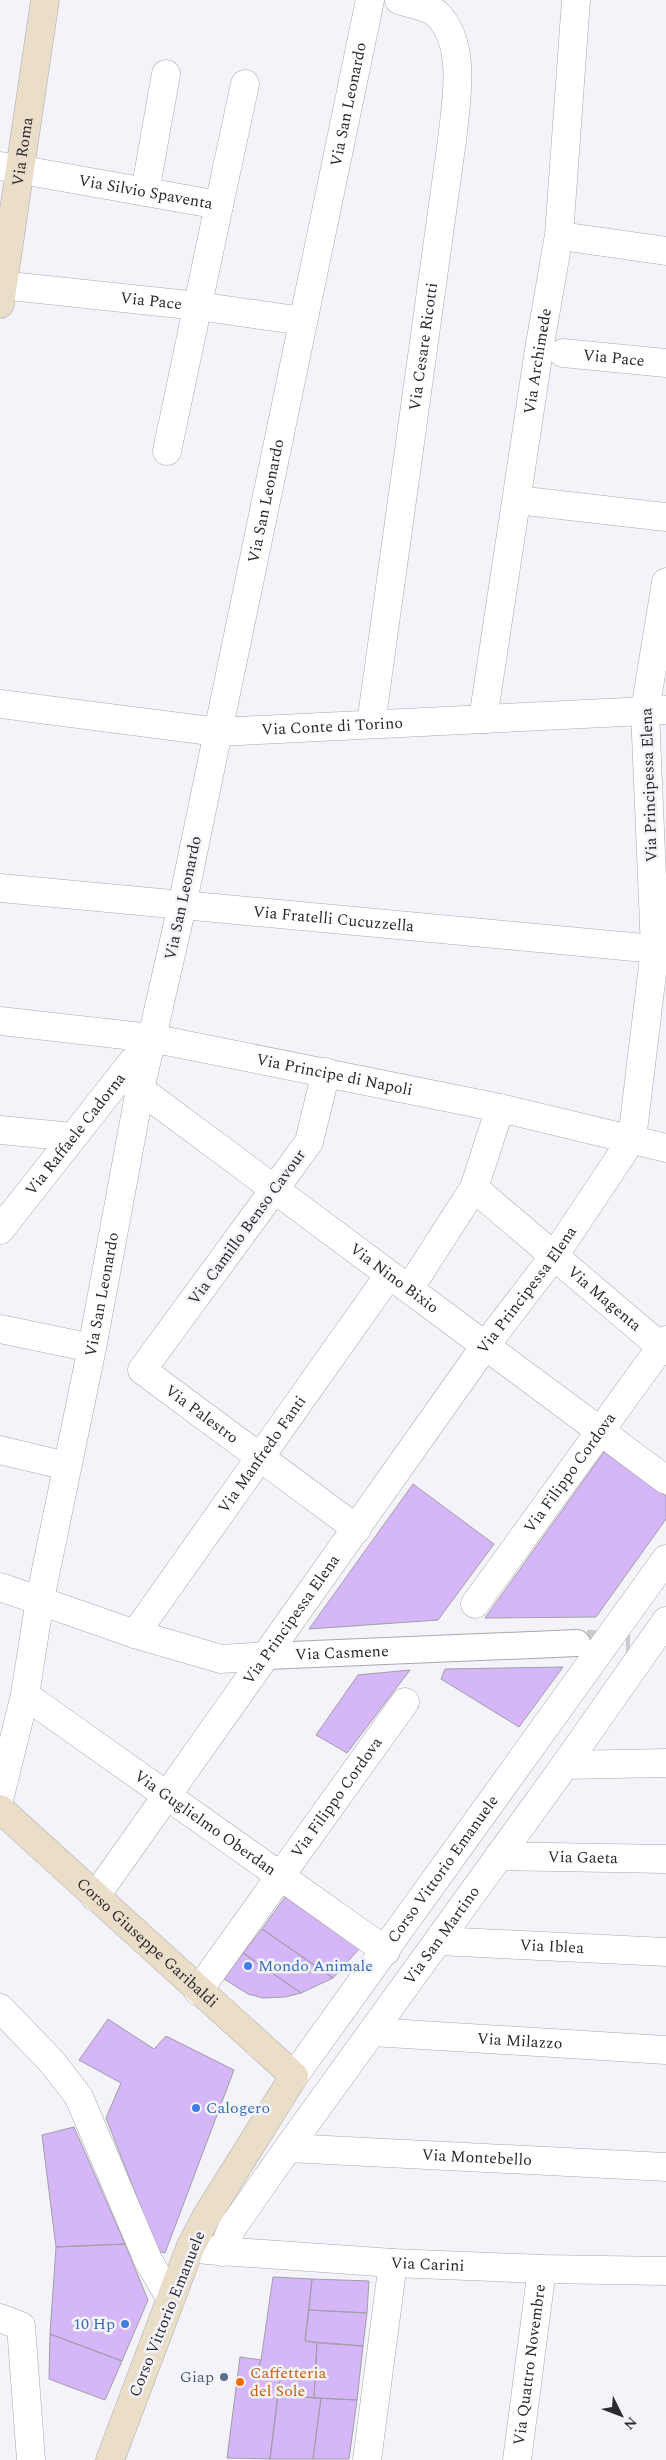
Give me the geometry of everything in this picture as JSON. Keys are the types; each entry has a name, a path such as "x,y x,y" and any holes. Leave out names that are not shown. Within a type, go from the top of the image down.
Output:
{"main road":[{"name":"Via Roma","path":"1,292 10,168 45,0"},
{"name":"Corso Giuseppe Garibaldi","path":"0,1809 294,2076"},
{"name":"Corso Vittorio Emanuele","path":"110,2460 190,2248 206,2216 294,2076"}],"street":[{"name":"Via San Leonardo","path":"0,1796 25,1695 40,1599 92,1348 131,1083 151,1038 182,906 370,0"},
{"name":"Via Cesare Ricotti","path":"371,724 452,140 459,74 447,27 434,12 399,0"},
{"name":"Via Archimede","path":"483,719 559,236 576,0"},
{"path":"145,192 166,74"},
{"path":"219,206 245,84"},
{"name":"Via Silvio Spaventa","path":"10,168 219,206 167,451"},
{"path":"575,238 666,251"},
{"name":"Via Pace","path":"1,292 198,306 303,321"},
{"name":"Via Pace","path":"562,353 666,363"},
{"path":"517,500 666,517"},
{"name":"Via Principessa Elena","path":"95,1897 485,1346 554,1256 632,1139 661,950 655,710 666,582"},
{"name":"Via Conte di Torino","path":"0,704 218,732 655,710"},
{"name":"Via Fratelli Cucuzzella","path":"0,888 661,950"},
{"name":"Via Principe di Napoli","path":"0,1021 151,1038 500,1108 666,1148"},
{"name":"Via Camillo Benso Cavour","path":"142,1370 309,1142 326,1072"},
{"name":"Via Raffaele Cadorna","path":"1,1227 73,1137 131,1083"},
{"name":"Via Nino Bixio","path":"131,1083 666,1480"},
{"name":"Via Manfredo Fanti","path":"135,1634 259,1456 474,1188 500,1108"},
{"path":"0,1130 73,1137"},
{"name":"Via Magenta","path":"474,1188 664,1346"},
{"path":"0,1329 92,1348"},
{"name":"Via Filippo Cordova","path":"475,1604 599,1431 664,1346"},
{"name":"Via Palestro","path":"142,1370 357,1529"},
{"path":"0,1450 67,1466"},
{"name":"Corso Vittorio Emanuele","path":"294,2076 386,1951 666,1559"},
{"name":"Via Casmene","path":"0,1587 40,1599 135,1634 221,1659 577,1643"},
{"name":"Via San Martino","path":"222,2252 232,2228 565,1766 653,1636"},
{"name":"Via Guglielmo Oberdan","path":"25,1695 386,1951"},
{"name":"Via Filippo Cordova","path":"198,1990 405,1702"},
{"path":"565,1766 666,1763"},
{"name":"Via Gaeta","path":"499,1856 666,1859"},
{"name":"Via Iblea","path":"438,1941 666,1952"},
{"path":"0,2008 52,2062 79,2097 148,2260 171,2299"},
{"name":"Via Milazzo","path":"372,2032 666,2050"},
{"name":"Via Montebello","path":"288,2148 666,2167"},
{"name":"Via Carini","path":"190,2248 222,2252 393,2263 542,2269 666,2270"},
{"path":"367,2460 393,2263"},
{"name":"Via Quattro Novembre","path":"517,2460 542,2269"},
{"path":"0,2318 21,2326 32,2460"}],"building":[{"path":"604,1452 666,1496 666,1519 596,1617 485,1618"},
{"path":"413,1484 494,1544 438,1620 309,1629"},
{"path":"563,1667 519,1727 441,1679 445,1669"},
{"path":"410,1670 347,1753 316,1735 358,1675"},
{"path":"285,1897 359,1949 333,1978 262,1929"},
{"path":"262,1929 333,1978 301,1993 243,1953"},
{"name":"Mondo Animale","path":"243,1953 301,1993 285,1997 263,1998 248,1994 224,1979"},
{"path":"108,2019 154,2049 166,2036 234,2070 165,2253 158,2251 106,2118 121,2083 79,2060"},
{"path":"74,2127 125,2244 56,2247 42,2135"},
{"path":"125,2244 148,2300 122,2361 50,2334 56,2247"},
{"path":"273,2277 312,2279 305,2341 317,2343 314,2398 278,2395 280,2378 256,2375 261,2360"},
{"path":"312,2279 369,2281 367,2313 309,2310"},
{"path":"309,2310 367,2313 363,2346 305,2341"},
{"path":"50,2334 122,2361 105,2400 49,2379"},
{"path":"317,2343 363,2346 357,2400 314,2398"},
{"path":"240,2357 261,2360 256,2375 280,2378 270,2459 227,2458"},
{"path":"278,2395 321,2398 313,2459 270,2459"},
{"path":"321,2398 357,2400 349,2459 313,2459"}],"tunnel":[{"path":"587,1643 630,1643"}],"place":[{"name":"Mondo Animale","path":"248,1966"},
{"name":"Calogero","path":"196,2108"},
{"name":"10 Hp","path":"125,2324"},
{"name":"Giap","path":"224,2377"},
{"name":"Caffetteria del Sole","path":"240,2382"}]}
